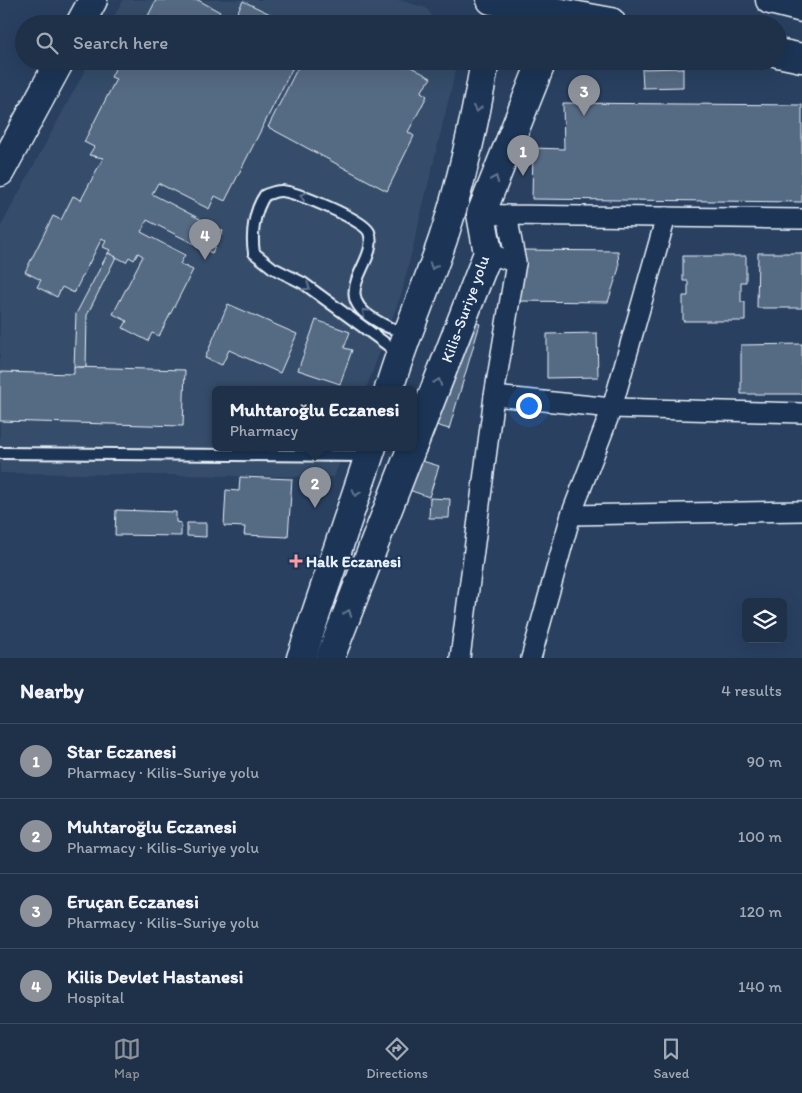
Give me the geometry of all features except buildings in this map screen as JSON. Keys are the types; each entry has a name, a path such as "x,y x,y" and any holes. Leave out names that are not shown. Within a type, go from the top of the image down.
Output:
{"main road":[{"path":"85,15 93,0"},
{"path":"770,0 802,8"},
{"path":"493,6 573,15"},
{"path":"787,55 802,58"},
{"path":"0,172 55,70"},
{"path":"390,386 398,358 443,238 474,122 483,70"},
{"path":"494,215 539,70"},
{"name":"Kilis-Suriye yolu","path":"417,435 488,254 494,215"},
{"path":"301,658 370,451"},
{"name":"Kilis-Suriye yolu","path":"330,658 411,451"}],"street":[{"path":"460,658 494,396 516,262 494,215 802,219"},
{"path":"531,658 571,515 612,408 666,217"},
{"path":"488,254 516,262"},
{"path":"494,396 612,408 802,413"},
{"path":"571,515 802,511"}],"lane":[{"path":"398,358 393,349 331,303 303,283 273,268 254,253 253,244 258,205 265,195 280,191 311,199 360,223 368,230 370,239 368,251 356,280 355,294 357,304 367,315 393,331 408,332"},
{"path":"0,453 370,451"}],"shaded area":[{"path":"123,0 399,0 426,8 431,15 115,15"},
{"path":"85,70 456,70 402,292 367,386 212,386 212,451 344,451 334,477 0,473 0,228"}],"place":[{"name":"Eruçan Eczanesi","path":"584,116"},
{"name":"Star Eczanesi","path":"523,176"},
{"name":"Kilis Devlet Hastanesi","path":"205,260"},
{"name":"Muhtaroğlu Eczanesi","path":"315,508"},
{"name":"Halk Eczanesi","path":"296,561"}]}
